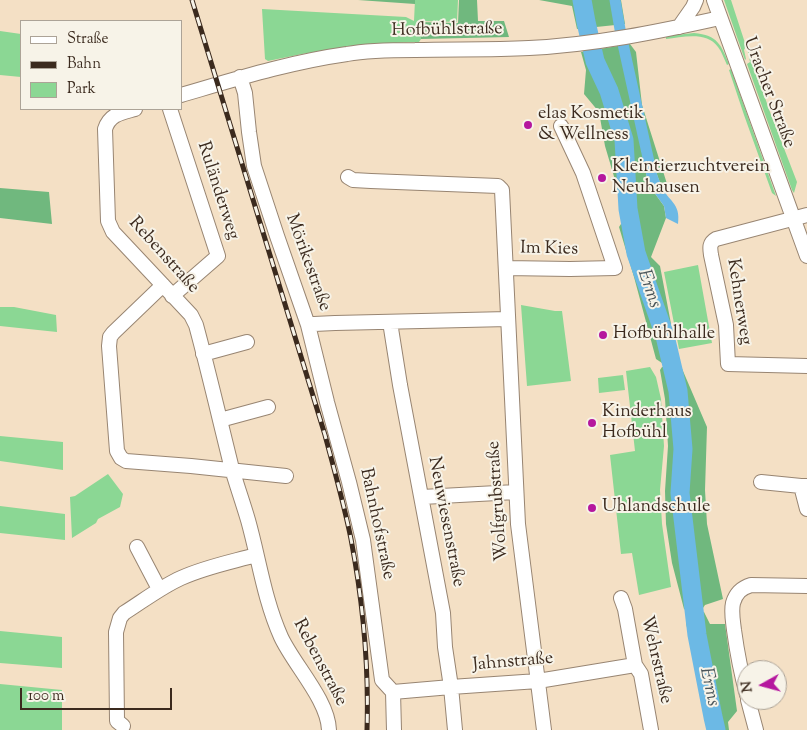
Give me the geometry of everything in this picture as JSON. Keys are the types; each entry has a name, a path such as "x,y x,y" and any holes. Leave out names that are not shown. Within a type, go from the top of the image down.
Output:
{"street":[{"path":"679,27 696,0"},
{"name":"Uracher Straße","path":"714,0 801,217 807,256"},
{"name":"Hofbühlstraße","path":"182,95 240,77 353,53 391,50 531,48 580,44 720,18"},
{"name":"Mörikestraße","path":"240,77 245,93 249,132 257,176 308,325 508,319"},
{"name":"Rebenstraße","path":"132,110 114,115 107,122 104,129 108,220 113,232 194,320 248,520 263,586 279,632 318,697 329,721 329,730"},
{"name":"Ruländerweg","path":"168,291 218,256 170,110"},
{"name":"Im Kies","path":"348,177 353,180 498,186 502,190 506,268 615,268 583,173 561,126"},
{"name":"Kehnerweg","path":"801,217 716,239 710,245 726,325 728,364 807,366"},
{"name":"Wolfgrubstraße","path":"506,268 519,537 544,730"},
{"path":"168,291 110,337 109,346 117,451 121,458 126,461 286,476"},
{"name":"Neuwiesenstraße","path":"390,322 443,613 455,730"},
{"name":"Bahnhofstraße","path":"308,325 363,540 382,680 393,692 394,730"},
{"path":"204,354 247,342"},
{"path":"220,420 268,407"},
{"path":"761,482 804,486 807,508"},
{"path":"422,497 516,492"},
{"path":"137,547 159,589"},
{"path":"123,726 117,721 116,632 120,618 124,613 159,589 182,577 256,555"},
{"path":"739,660 732,604 742,588 751,585 807,586"},
{"name":"Wehrstraße","path":"621,598 635,665 641,674 651,730"},
{"name":"Jahnstraße","path":"393,692 538,681 635,665"},
{"path":"751,710 756,730"}],"green space":[{"path":"358,0 415,0 415,4"},
{"path":"415,0 458,0 457,22 419,21 421,39 419,42 360,46 268,61 265,59 262,9 406,17 414,21"},
{"path":"459,0 477,0 478,21 504,21 509,37 421,39 420,22 458,23"},
{"path":"539,0 621,0 625,24 577,29 572,6"},
{"path":"724,0 731,0 746,46 744,50 745,60"},
{"path":"0,31 20,34 20,77 0,75"},
{"path":"694,33 714,39 724,51 729,64 727,65 718,47 708,39 687,36 666,39 666,36"},
{"path":"630,44 636,52 642,105 668,187 662,188 650,147 641,147 648,184 664,206 666,218 651,257 660,266 679,361 662,363 656,359 619,227 623,221 623,207 605,146 599,112 584,94 586,70 581,52"},
{"path":"748,52 797,182 794,193 747,64 750,62"},
{"path":"731,69 776,196 772,193 744,115 729,70"},
{"path":"0,188 49,192 52,224 0,218"},
{"path":"698,265 712,343 679,349 664,272"},
{"path":"521,305 562,311 571,381 527,386"},
{"path":"0,307 14,307 56,315 57,332 0,326"},
{"path":"680,364 707,427 705,490 707,524 723,599 705,605 703,608 688,611 684,609 672,563 666,524 665,491 668,446 665,399 660,370 662,367"},
{"path":"650,367 656,377 661,399 664,446 660,490 662,524 671,587 639,595 632,553 621,554 610,455 635,451 626,371"},
{"path":"623,375 625,390 599,393 598,378"},
{"path":"0,436 63,442 63,470 0,461"},
{"path":"108,474 123,494 120,507 98,519 96,523 72,538 70,497 75,496"},
{"path":"0,506 65,514 65,540 0,533"},
{"path":"704,612 710,624 725,624 737,711 728,722 729,730 710,730 686,623 689,615"},
{"path":"0,631 62,637 62,668 0,663"},
{"path":"0,684 62,690 62,730 0,730"}],"water":[{"path":"641,147 650,147 661,185 678,211 678,224 666,218 664,206 648,184"}],"waterway":[{"name":"Erms","path":"582,0 595,61 609,91 624,140 628,209 636,253 665,336 678,391 683,449 680,493 697,635 716,730"},
{"path":"615,0 649,162"}],"railway":[{"path":"192,0 325,435 345,513 362,610 366,658 367,730"}],"place":[{"name":"elas Kosmetik & Wellness","path":"528,125"},
{"name":"Kleintierzuchtverein Neuhausen","path":"602,178"},
{"name":"Hofbühlhalle","path":"603,335"},
{"name":"Kinderhaus Hofbühl","path":"592,423"},
{"name":"Uhlandschule","path":"592,508"}]}
